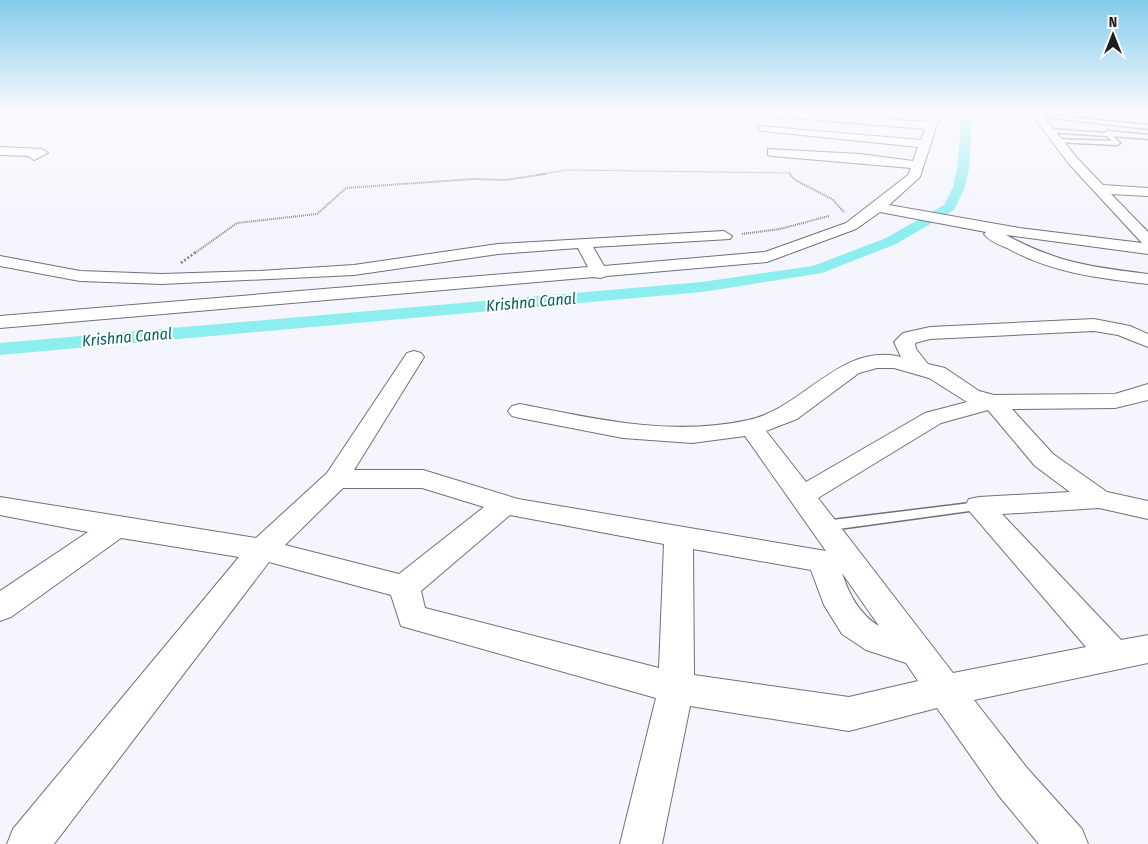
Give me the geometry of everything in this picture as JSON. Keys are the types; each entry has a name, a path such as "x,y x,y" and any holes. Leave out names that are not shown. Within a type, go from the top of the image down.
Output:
{"street":[{"path":"8,151 42,153 34,156"},
{"path":"0,322 767,258 851,226 914,177 924,151"},
{"path":"1067,151 1148,241"},
{"path":"772,153 842,156 919,165"},
{"path":"1100,189 1148,192"},
{"path":"877,206 938,220 975,226 1148,249"},
{"path":"1130,221 1148,222"},
{"path":"975,226 1028,254 1058,264 1082,270 1148,279"},
{"path":"0,261 80,276 152,278 259,276 354,270 498,249 724,236"},
{"path":"583,243 600,273"},
{"path":"920,368 906,350 904,342 910,337 930,334 1094,325 1123,330 1148,341"},
{"path":"28,844 262,550 336,479 414,357"},
{"path":"520,410 623,431 692,436 751,427 789,414 852,368 877,362 894,362 937,373 971,396 993,402 1044,460 1099,499"},
{"path":"801,496 933,418 993,402 1115,400 1136,397 1148,391"},
{"path":"751,427 1013,782 1067,844"},
{"path":"336,479 423,479 505,505 824,561 828,581 852,624 871,638 917,652"},
{"path":"979,506 1099,499 1148,510"},
{"path":"404,587 505,505"},
{"path":"0,506 262,550 404,587"},
{"path":"979,506 1115,657"},
{"path":"0,608 116,527"},
{"path":"641,844 676,688 679,535"},
{"path":"404,587 412,617 676,688 849,714 945,690 1148,649"}],"lane":[{"path":"824,526 979,506"}],"path":[{"path":"772,153 794,180 832,199 845,213 842,214"},
{"path":"152,278 175,267 232,225 317,214 326,210 339,192 346,188 473,179 505,180 567,170 790,173"},
{"path":"724,236 780,229 836,215"}],"waterway":[{"name":"Krishna Canal","path":"0,349 702,287 816,270 891,241 949,207 959,187 964,151"}]}
